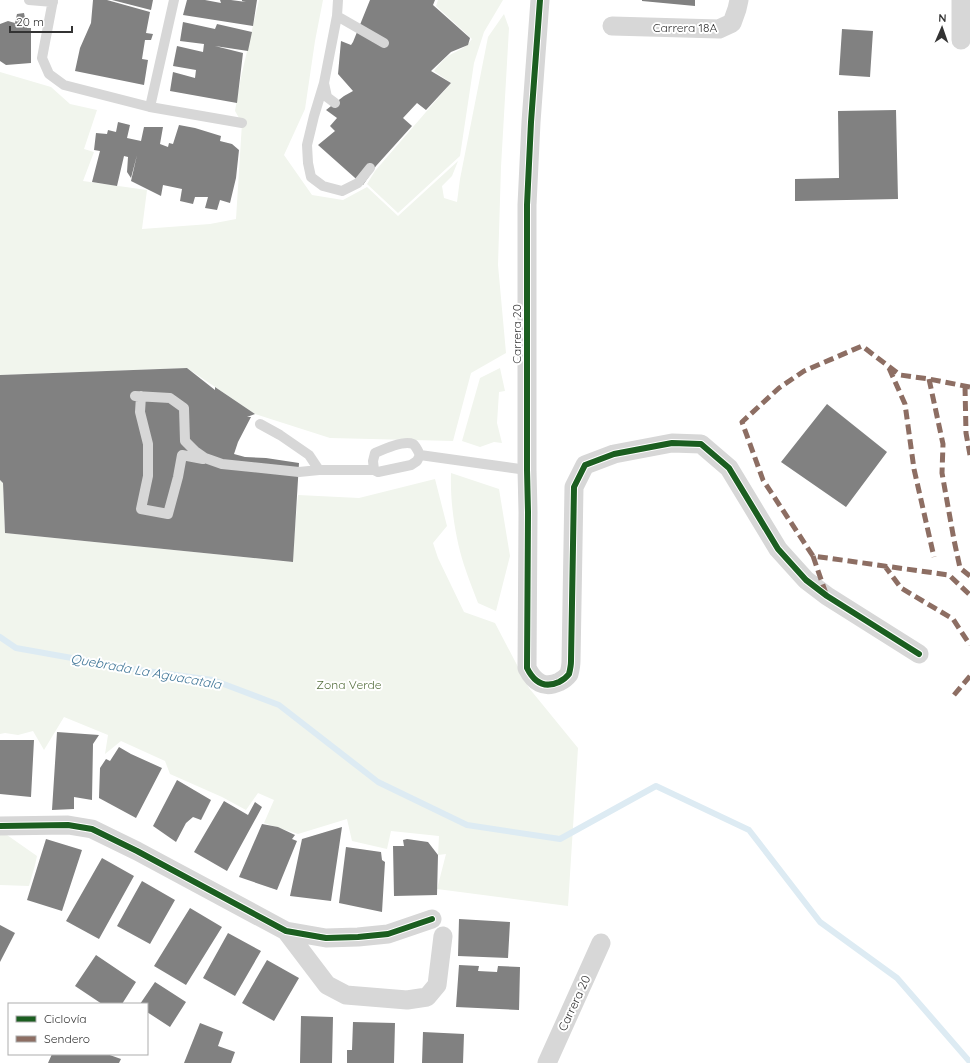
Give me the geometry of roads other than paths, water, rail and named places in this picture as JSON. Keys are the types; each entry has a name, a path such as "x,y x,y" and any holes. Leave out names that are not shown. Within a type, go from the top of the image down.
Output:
{"street":[{"name":"Carrera 20","path":"540,0 531,122 527,205 527,668 531,676 541,684 552,685 565,678 569,673 572,661 574,487 585,465 614,454 672,443 701,444 730,468 778,549 806,580 827,596 919,654"},
{"name":"Carrera 18A","path":"612,26 719,29 732,23 739,0"},
{"path":"961,0 961,40"},
{"path":"0,826 68,825 92,829 137,851 286,931 326,938 358,937 388,934 432,919"},
{"path":"286,931 327,985 346,995 407,1000 427,997 437,985 443,936"},
{"name":"Carrera 20","path":"547,1063 601,943"}],"lane":[{"path":"29,0 53,1 42,58 49,74 64,85 150,107 242,123"},
{"path":"150,107 174,0"},
{"path":"338,0 337,16 324,83 307,145 308,163 311,177 323,186 342,191 358,183 370,168"},
{"path":"337,16 384,43"},
{"path":"324,83 327,97 335,103"},
{"path":"211,460 182,455 168,514 141,509 148,476 148,444 140,412 138,396 170,398 184,408 185,440 204,458 211,460 222,464 299,472 319,470 374,470 382,472 411,465 417,461 420,455"},
{"path":"260,424 309,454 319,470"},
{"path":"374,470 373,461 375,453 398,444 414,445 420,455"},
{"path":"420,455 527,470"}],"waterway":[{"name":"Quebrada La Aguacatala","path":"0,637 16,648 139,670 213,680 279,705 378,782 467,825 560,839 656,786 749,830 820,922 897,978 970,1062"}],"park label":[{"name":"Zona Verde","path":"349,684"}]}
